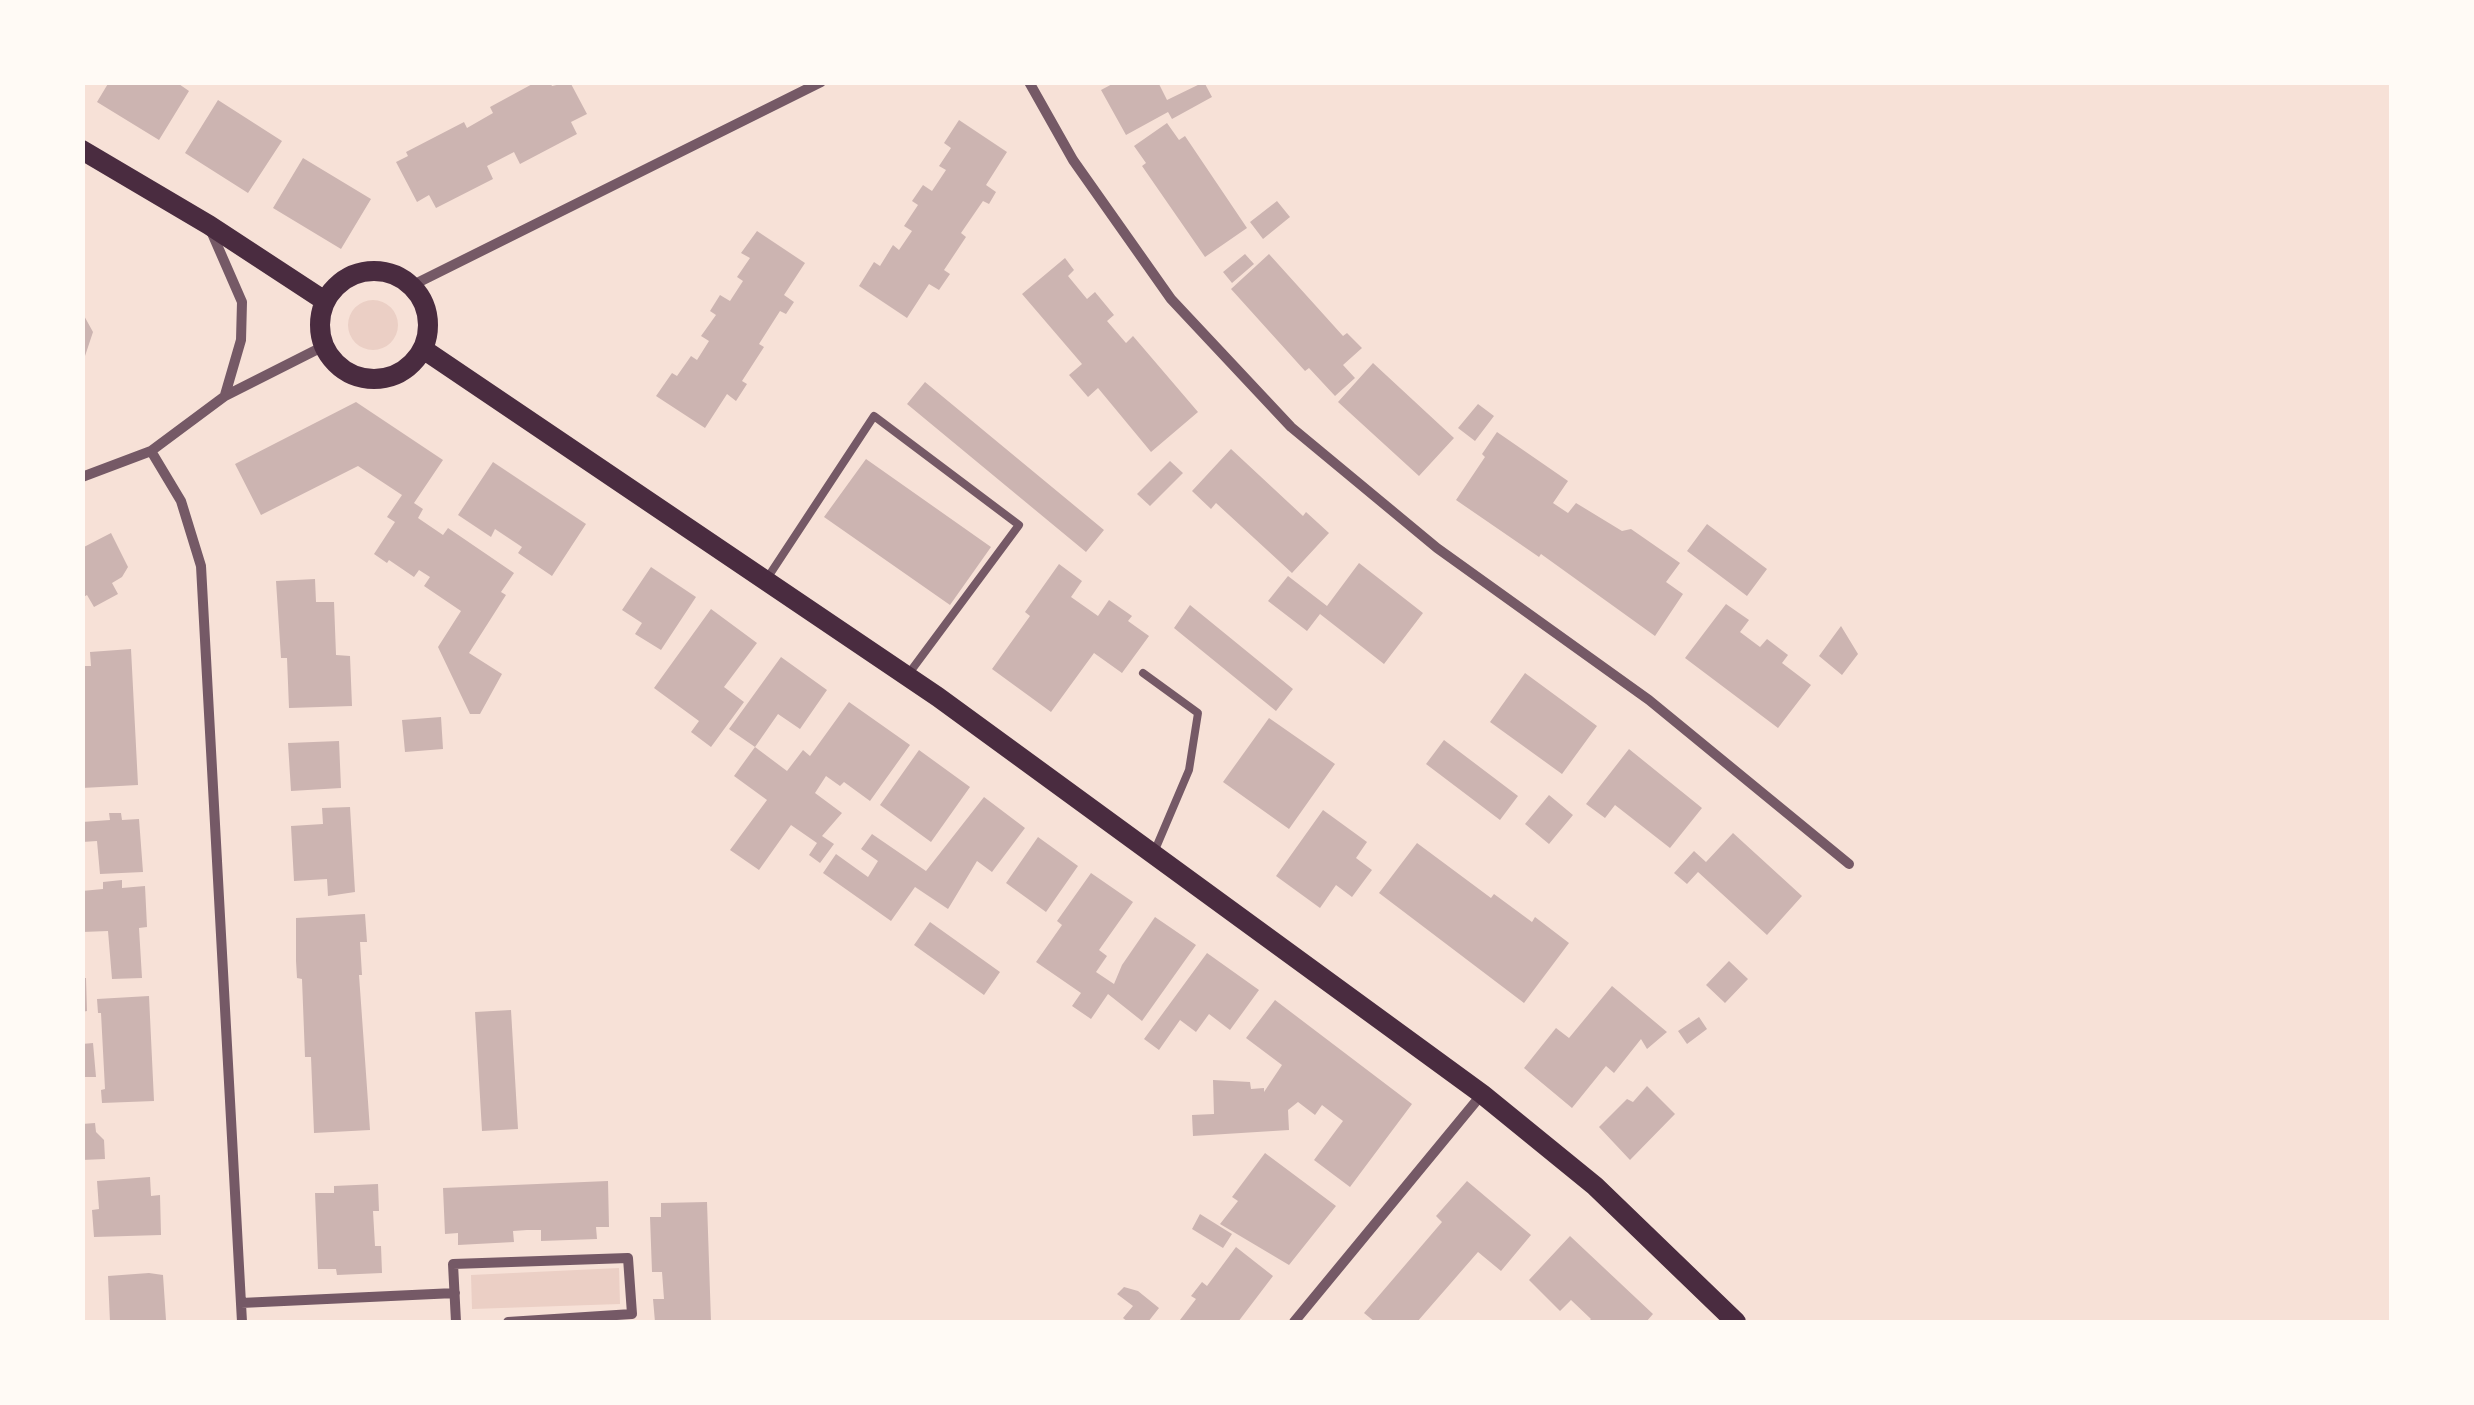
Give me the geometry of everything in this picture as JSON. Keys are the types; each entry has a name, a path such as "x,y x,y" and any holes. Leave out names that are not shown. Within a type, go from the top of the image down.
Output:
{"main road":[{"path":"82,150 209,225 325,301"},
{"path":"364,272 381,272 411,286 425,309 427,336 422,349 402,372 372,380 343,370 324,346 320,323 325,301 335,288 364,272"},
{"path":"422,349 907,676 1482,1094 1595,1186 1736,1322"}],"street":[{"path":"411,286 821,82"},
{"path":"1029,82 1073,160 1170,299 1291,427 1437,548 1649,700 1849,864"},
{"path":"209,225 242,302 241,340 225,396"},
{"path":"82,477 151,451 225,396 324,346"},
{"path":"151,451 182,502 201,566 242,1322"},
{"path":"1294,1322 1482,1094"},
{"path":"456,1322 453,1264 628,1258 632,1314 508,1322"},
{"path":"242,1303 455,1293"}],"lane":[{"path":"766,581 874,416 1019,525 907,676"},
{"path":"1144,672 1198,714 1190,770 1153,854"}],"shaded area":[{"path":"373,300 391,307 398,325 391,343 373,350 355,343 348,325 355,307"},
{"path":"619,1268 620,1304 472,1309 471,1275"}],"building":[{"path":"109,82 176,82 189,91 159,140 97,102"},
{"path":"536,82 550,82 552,86 570,82 587,114 571,122 577,134 520,164 514,152 487,166 493,179 436,208 429,195 417,202 396,162 408,156 406,152 464,122 467,128 493,113 490,107"},
{"path":"1116,82 1158,82 1167,100 1204,82 1212,97 1172,119 1168,112 1126,135 1101,90"},
{"path":"218,100 282,141 248,193 185,153"},
{"path":"959,120 1007,152 986,185 996,192 989,204 983,201 961,233 966,237 944,270 950,274 939,290 929,284 907,318 859,286 874,262 880,266 893,245 899,250 912,231 904,226 918,205 912,201 923,185 932,191 946,170 939,166 951,148 944,143"},
{"path":"1167,123 1179,140 1185,136 1247,228 1205,257 1142,166 1146,163 1134,146"},
{"path":"303,158 371,199 341,249 273,208"},
{"path":"1277,201 1290,217 1263,239 1250,222"},
{"path":"757,231 805,263 784,295 794,302 786,314 780,311 759,344 764,347 742,381 747,384 736,401 727,394 705,428 656,396 672,373 677,376 691,356 697,360 709,341 701,336 716,315 710,311 720,295 730,301 743,281 737,277 750,258 741,253"},
{"path":"1245,254 1254,264 1232,283 1223,272"},
{"path":"1269,254 1343,336 1347,333 1362,348 1343,365 1355,378 1335,396 1309,368 1305,371 1231,289"},
{"path":"1065,258 1074,270 1068,276 1087,299 1095,292 1114,315 1107,321 1126,343 1133,336 1198,412 1151,452 1098,388 1088,397 1069,375 1082,364 1022,294"},
{"path":"82,312 93,332 83,362 82,362"},
{"path":"1373,363 1454,438 1419,476 1338,402"},
{"path":"925,382 1104,530 1086,552 907,404"},
{"path":"356,402 443,460 414,503 423,509 418,518 443,535 448,528 514,573 501,592 506,595 469,653 502,674 480,714 470,714 438,647 461,611 424,586 430,577 419,570 414,577 374,554 395,522 387,517 402,495 358,466 261,515 235,464"},
{"path":"1478,404 1494,416 1475,441 1458,428"},
{"path":"1497,432 1568,481 1553,503 1568,513 1576,503 1622,531 1631,529 1680,563 1666,582 1683,594 1655,636 1541,554 1539,557 1456,500"},
{"path":"1231,449 1303,516 1306,512 1329,533 1292,573 1216,503 1211,509 1192,491"},
{"path":"866,459 991,547 950,605 824,517"},
{"path":"1170,461 1183,473 1150,506 1137,494"},
{"path":"493,462 586,524 552,576 518,553 522,547 495,529 491,537 458,515"},
{"path":"1707,524 1767,569 1747,596 1687,551"},
{"path":"111,533 128,567 112,583 118,594 94,607 87,595 82,598 82,548"},
{"path":"1359,563 1423,613 1384,664 1320,614 1307,631 1268,601 1288,576 1327,606"},
{"path":"1059,564 1082,581 1071,597 1098,616 1109,600 1132,616 1128,621 1149,636 1122,673 1094,653 1051,712 992,669 1030,616 1025,612"},
{"path":"651,567 696,597 661,650 635,634 642,623 622,610"},
{"path":"315,579 316,602 334,602 336,655 350,656 352,706 289,708 287,658 281,658 276,581"},
{"path":"1726,604 1749,620 1740,632 1760,647 1767,639 1788,655 1782,663 1811,685 1778,728 1685,658"},
{"path":"1190,605 1293,689 1276,711 1174,628"},
{"path":"711,609 757,643 724,687 744,702 711,747 691,732 699,721 654,688"},
{"path":"1841,626 1858,654 1842,675 1819,656"},
{"path":"131,649 138,785 82,788 82,666 91,666 90,652"},
{"path":"781,657 827,690 800,729 778,714 755,747 729,729"},
{"path":"1525,673 1597,726 1562,774 1490,722"},
{"path":"849,702 910,745 870,801 844,782 840,786 826,776 815,793 842,813 822,836 834,844 820,863 809,855 817,843 791,825 759,870 730,850 767,800 734,776 755,747 787,771 803,750 810,756"},
{"path":"441,717 443,749 405,752 402,720"},
{"path":"1269,718 1335,764 1289,829 1223,782"},
{"path":"1444,740 1518,796 1500,820 1426,764"},
{"path":"339,741 341,788 291,791 288,743"},
{"path":"1629,749 1702,808 1670,848 1615,805 1605,818 1586,804"},
{"path":"919,750 970,787 931,842 880,805"},
{"path":"1549,795 1573,815 1549,844 1525,824"},
{"path":"984,797 1025,828 992,872 977,861 948,909 915,887 891,921 823,873 836,854 868,877 878,861 861,849 872,834 926,871"},
{"path":"350,807 355,892 328,896 327,879 294,881 291,826 323,824 322,808"},
{"path":"1323,810 1367,842 1356,858 1372,870 1352,897 1336,885 1320,908 1276,876"},
{"path":"109,813 121,813 122,820 139,819 143,872 100,874 97,841 82,842 82,822 110,820"},
{"path":"1733,833 1802,896 1767,935 1698,872 1687,884 1674,873 1694,851 1706,862"},
{"path":"1038,837 1078,866 1046,912 1006,883"},
{"path":"1417,843 1491,898 1494,894 1532,922 1535,917 1569,943 1524,1003 1379,893"},
{"path":"1091,873 1133,902 1099,950 1107,956 1096,972 1114,984 1122,965 1155,917 1196,945 1142,1021 1108,994 1091,1019 1072,1006 1081,993 1036,962 1062,925 1057,921"},
{"path":"122,880 122,888 145,886 147,927 139,928 142,978 112,979 108,931 82,932 82,891 103,889 103,882"},
{"path":"365,914 367,942 360,942 359,975 370,1130 314,1133 311,1057 305,1057 302,979 297,978 296,918"},
{"path":"930,922 1000,972 984,995 914,945"},
{"path":"1207,953 1259,990 1230,1030 1209,1014 1196,1032 1180,1020 1159,1050 1144,1039"},
{"path":"1729,961 1748,979 1725,1003 1706,985"},
{"path":"82,978 86,978 87,1011 82,1012"},
{"path":"1612,986 1667,1032 1647,1049 1641,1039 1614,1073 1606,1066 1572,1108 1524,1068 1556,1028 1569,1038"},
{"path":"149,996 154,1101 102,1103 101,1090 105,1089 97,999"},
{"path":"1275,1000 1412,1104 1350,1187 1314,1160 1343,1121 1322,1105 1315,1115 1298,1102 1288,1110 1289,1130 1193,1136 1192,1115 1214,1114 1213,1080 1250,1082 1251,1089 1264,1088 1264,1092 1282,1065 1246,1038"},
{"path":"511,1010 518,1129 482,1131 475,1012"},
{"path":"1699,1017 1707,1029 1687,1044 1678,1031"},
{"path":"93,1043 96,1077 82,1077 82,1044"},
{"path":"1647,1086 1675,1114 1630,1160 1599,1127 1627,1099 1633,1102"},
{"path":"95,1123 96,1132 104,1140 105,1159 82,1160 82,1124"},
{"path":"1265,1153 1336,1206 1289,1265 1220,1224 1238,1201 1232,1197"},
{"path":"150,1177 151,1196 160,1195 161,1235 94,1237 92,1210 99,1209 97,1181"},
{"path":"608,1181 609,1227 596,1227 597,1239 541,1241 541,1230 527,1230 513,1231 514,1242 458,1245 458,1233 445,1234 443,1188"},
{"path":"1467,1181 1531,1235 1501,1271 1478,1252 1417,1322 1375,1322 1364,1313 1442,1222 1436,1216"},
{"path":"378,1184 379,1211 373,1211 375,1246 381,1246 382,1273 337,1275 336,1269 318,1269 315,1193 334,1193 334,1186"},
{"path":"707,1202 711,1322 655,1322 653,1299 664,1299 662,1272 652,1272 650,1217 661,1217 661,1203"},
{"path":"1200,1214 1232,1234 1223,1248 1192,1229"},
{"path":"1570,1236 1653,1314 1646,1322 1588,1322 1591,1319 1571,1300 1560,1311 1529,1280"},
{"path":"1236,1247 1273,1276 1238,1322 1180,1320 1196,1299 1191,1296 1202,1282 1207,1286"},
{"path":"163,1275 166,1320 110,1322 108,1276"},
{"path":"1124,1287 1138,1291 1159,1308 1148,1322 1128,1322 1123,1318 1133,1306 1117,1294"}]}
